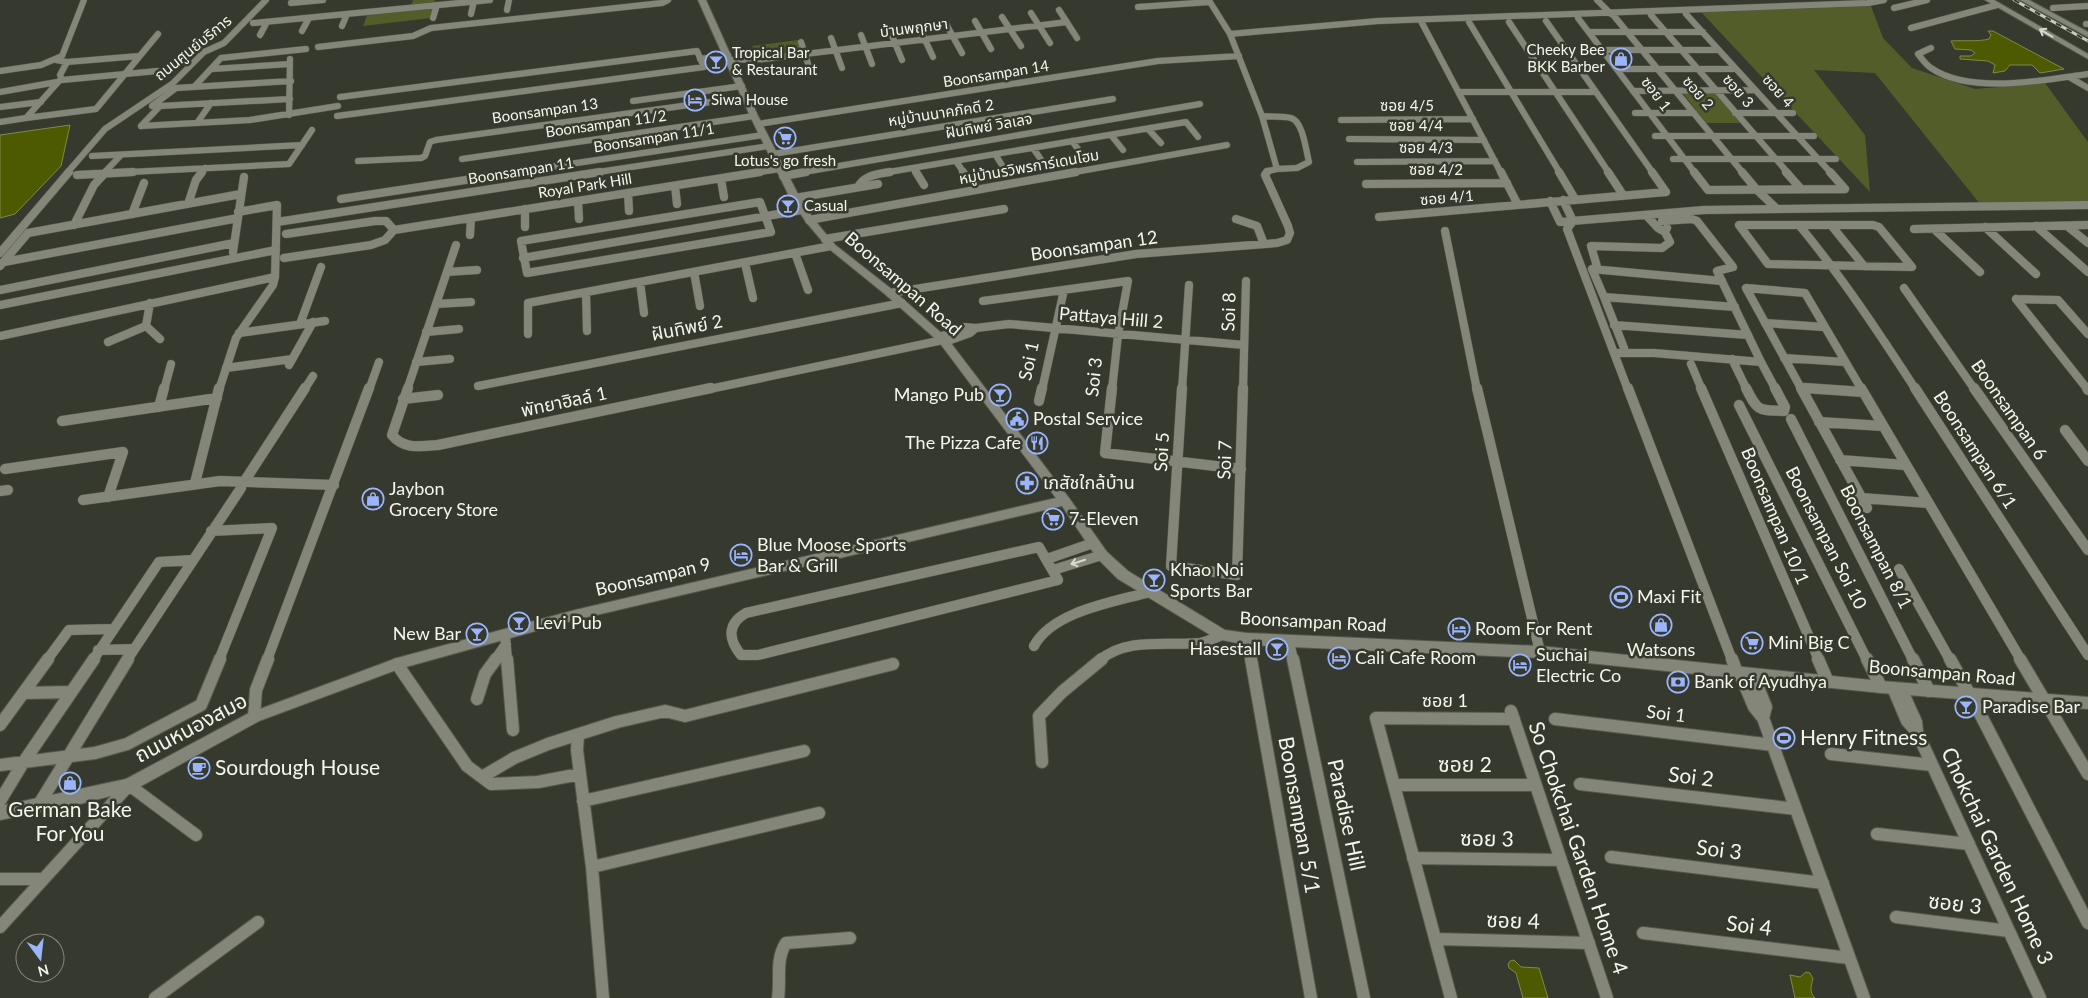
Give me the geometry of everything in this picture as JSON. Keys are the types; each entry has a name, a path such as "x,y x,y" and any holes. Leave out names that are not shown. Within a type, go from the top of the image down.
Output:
{"street":[{"path":"56,60 62,56 84,0"},
{"name":"ถนนศูนย์บริการ","path":"0,252 90,153 105,129 172,84 204,52 224,43 266,0"},
{"path":"283,20 291,2 323,0"},
{"path":"253,23 490,0"},
{"path":"507,10 509,0"},
{"path":"318,47 413,36 431,28 662,3 668,0"},
{"name":"Boonsampan Road","path":"702,0 763,135 795,198 809,220 828,243 902,303 943,340 1065,501 1102,555 1123,575 1222,635 1247,639 1540,652 1892,688 2088,703"},
{"name":"ซอย 2","path":"1597,0 1627,32 1757,190"},
{"path":"1729,0 1739,9"},
{"path":"1769,0 1777,6"},
{"path":"1788,0 1796,6"},
{"path":"1230,34 1378,21 1612,15 1884,0"},
{"path":"1894,8 1927,0"},
{"path":"1989,0 2088,57"},
{"path":"2024,0 2088,35"},
{"path":"471,14 474,2"},
{"path":"1138,6 1210,2 1230,34 1239,56 1262,116 1277,169 1304,166 1309,162 1309,155 1297,121 1290,118 1262,116"},
{"path":"433,18 437,5"},
{"path":"1911,28 1997,5"},
{"path":"2053,8 2088,6"},
{"path":"1059,10 1077,38"},
{"path":"342,26 347,14"},
{"path":"1031,14 1050,43"},
{"name":"ซอย 4","path":"1686,14 1845,189 1801,189"},
{"name":"ซอย 3","path":"1650,15 1801,189"},
{"path":"1002,17 1021,46"},
{"path":"302,31 308,18"},
{"name":"ซอย 1","path":"1578,18 1708,190 1757,190"},
{"path":"975,20 991,49"},
{"path":"1546,21 1596,92"},
{"path":"260,35 267,22"},
{"name":"บ้านพฤกษา","path":"700,59 730,61 764,59 1066,22"},
{"path":"1469,22 1575,199"},
{"path":"1509,22 1623,195"},
{"path":"1422,23 1517,203"},
{"path":"946,24 962,53"},
{"path":"919,27 933,57"},
{"path":"890,31 902,60"},
{"path":"1589,32 1702,32"},
{"path":"0,122 94,110 158,34"},
{"path":"861,35 872,64"},
{"path":"831,38 842,68"},
{"path":"776,72 810,70 801,42"},
{"path":"1931,48 1918,54 1922,62 1940,73 1970,82 1990,83 2088,74"},
{"path":"195,86 221,58 306,49"},
{"path":"1602,50 1719,50"},
{"path":"289,51 291,81 289,115"},
{"path":"697,51 700,59 704,67 399,108 337,120 340,94 403,90 697,51"},
{"path":"254,75 270,53"},
{"path":"0,71 56,60 68,62 139,56"},
{"name":"Boonsampan 14","path":"756,120 1158,61 1239,56"},
{"path":"26,118 59,81 60,75 68,62"},
{"path":"290,64 223,85 176,88 152,106 211,102 258,106 289,115 338,106"},
{"path":"1617,69 1736,68"},
{"path":"212,69 254,75 271,85 291,81"},
{"path":"0,92 59,81 157,71"},
{"path":"2069,77 2088,88"},
{"path":"218,91 223,85"},
{"path":"633,101 742,86"},
{"path":"415,106 418,88"},
{"path":"399,108 403,90"},
{"path":"1633,91 1755,90"},
{"path":"1459,92 1596,92"},
{"name":"ซอย 4/1","path":"1379,217 1512,206 1517,203 1666,192 1596,92"},
{"name":"Boonsampan 13","path":"358,161 421,158 425,156 430,142 436,140 747,97"},
{"path":"160,106 142,126 197,123 290,99"},
{"name":"หมู่บ้านนาคภัคดี 2","path":"771,150 1113,99"},
{"path":"0,107 41,102"},
{"path":"197,123 211,102"},
{"name":"ฝันทิพย์ วิลเลจ","path":"782,172 1200,104"},
{"path":"1635,113 1694,113"},
{"path":"1735,113 1793,113"},
{"name":"ซอย 4/5","path":"1341,120 1473,119"},
{"name":"Boonsampan 11/2","path":"462,159 756,120"},
{"path":"858,187 861,181 874,175 1186,122 1198,137"},
{"path":"1148,128 1161,143"},
{"path":"77,175 289,164 312,130"},
{"name":"Boonsampan 11/1","path":"341,198 763,135"},
{"path":"1111,135 1123,150"},
{"path":"1654,136 1814,136"},
{"name":"ซอย 4/4","path":"1349,139 1484,140"},
{"path":"1072,141 1083,156"},
{"path":"90,153 121,155 302,145"},
{"name":"หมู่บ้านรวิพรการ์เดนโฮม","path":"809,220 1227,146"},
{"path":"1033,148 1044,164"},
{"name":"Boonsampan 11","path":"277,222 771,150"},
{"path":"995,154 1005,170"},
{"path":"74,225 94,186 121,155"},
{"path":"1673,159 1836,159"},
{"path":"956,161 966,177"},
{"name":"ซอย 4/3","path":"1357,162 1495,161"},
{"path":"188,204 196,180 205,168"},
{"path":"914,168 924,185"},
{"name":"Boonsampan 12","path":"890,293 1136,254 1264,244 1286,240 1290,234 1288,226 1266,178 1266,172 1277,169"},
{"name":"Royal Park Hill","path":"394,230 721,178 782,172"},
{"path":"795,198 858,187 879,187 874,175"},
{"path":"0,290 233,248 244,177"},
{"path":"721,178 724,197"},
{"path":"132,214 144,183"},
{"name":"ซอย 4/2","path":"1366,184 1507,183"},
{"path":"676,186 677,204"},
{"path":"1757,190 1801,189"},
{"path":"1757,190 1777,209"},
{"path":"1757,190 1756,199 1765,209"},
{"path":"628,193 629,211"},
{"path":"2,264 28,233 241,194"},
{"path":"1562,200 1573,221"},
{"path":"578,201 578,219"},
{"path":"1550,201 1560,222 1646,215 1697,221 1733,267 1717,271 1785,407 1784,411 1762,410 1755,406 1732,360"},
{"path":"760,202 764,216 771,232 527,273 523,258 522,242 646,220 760,202"},
{"path":"2,264 238,216 277,205 275,277 273,285 239,333 217,398 195,483"},
{"path":"1659,218 1704,210 2088,205"},
{"path":"525,209 526,227"},
{"path":"528,334 528,303 745,263 795,253 828,243 1004,209"},
{"path":"523,258 802,210"},
{"path":"1598,270 1591,246 1662,248 1670,242 1665,232 1658,228 1646,215"},
{"path":"470,235 471,218"},
{"path":"1659,218 1667,228 1665,232"},
{"path":"1236,219 1258,226 1262,232 1264,244"},
{"path":"646,220 646,253"},
{"path":"284,258 371,245 384,240 394,230 386,221 375,221 286,234"},
{"path":"1573,221 1567,229 1754,706 1763,718 1864,998"},
{"path":"1739,225 1799,225 1873,225 1879,227 1912,266 1768,264 1739,225"},
{"name":"Boonsampan 6/1","path":"1799,225 1832,265 1866,312 2088,655"},
{"path":"1831,225 1864,266"},
{"path":"1914,229 2088,225"},
{"path":"2036,226 2088,272"},
{"path":"2067,226 2088,243"},
{"path":"1985,227 2036,274"},
{"path":"1934,229 1980,272"},
{"path":"1445,231 1482,420 1540,652"},
{"name":"พัทยาฮิลล์ 1","path":"456,245 392,435 395,440 410,447 438,445 943,340"},
{"path":"0,305 276,250"},
{"path":"795,253 808,290"},
{"path":"745,263 753,298"},
{"path":"300,324 321,266"},
{"path":"1624,348 1592,269 1722,281"},
{"path":"447,272 477,270"},
{"path":"694,272 700,306"},
{"path":"0,336 275,277"},
{"path":"983,301 1128,281 1118,335"},
{"name":"Soi 8","path":"1244,345 1246,281"},
{"path":"640,282 644,313"},
{"name":"Soi 5","path":"1189,285 1171,566 1236,575"},
{"path":"1867,508 1746,288 1805,293 2088,774"},
{"name":"Boonsampan 6","path":"1904,288 2088,550"},
{"path":"1054,329 1064,290"},
{"path":"586,292 587,331"},
{"path":"1604,297 1734,308"},
{"path":"2088,334 2058,300 2016,299 2088,390"},
{"path":"436,304 471,302"},
{"path":"146,326 150,303"},
{"name":"ฝันทิพย์ 2","path":"478,386 902,303"},
{"path":"239,333 325,320"},
{"path":"226,368 290,362 313,322"},
{"path":"1765,322 1824,327"},
{"name":"Pattaya Hill 2","path":"943,340 964,327 976,328 1003,324 1244,345"},
{"path":"1614,325 1748,335"},
{"path":"146,326 160,339"},
{"path":"108,342 146,326"},
{"path":"426,332 459,329"},
{"name":"Soi 1","path":"1039,401 1054,329"},
{"name":"Soi 3","path":"1118,335 1105,453 1178,462"},
{"name":"Soi 7","path":"1236,575 1244,345"},
{"path":"1613,350 1624,348 1647,350 1654,353"},
{"path":"1613,350 1761,362"},
{"path":"1784,358 1845,362"},
{"path":"416,362 450,359"},
{"path":"254,717 256,690 334,485 378,362"},
{"path":"159,407 171,364"},
{"name":"Boonsampan 10/1","path":"1692,364 1828,682"},
{"path":"38,806 134,649 313,376"},
{"path":"1801,388 1863,392"},
{"path":"403,399 438,395"},
{"path":"62,421 217,398"},
{"name":"Boonsampan Soi 10","path":"1739,405 1892,688"},
{"name":"Boonsampan 8/1","path":"1791,419 1929,691"},
{"path":"1819,422 1883,426"},
{"path":"2065,430 2088,461"},
{"path":"5,469 123,452 108,496"},
{"path":"1840,460 1905,465"},
{"path":"1178,462 1241,469"},
{"path":"83,500 220,481 242,485 334,485"},
{"path":"1861,498 1928,504"},
{"name":"Boonsampan 9","path":"397,664 506,639 609,606 1065,501"},
{"path":"0,765 95,753 127,744 201,705 272,528 211,531"},
{"path":"1047,560 1093,543"},
{"path":"1039,547 1047,560 1058,580 758,655 741,655 736,650 733,635 734,620 746,613 1039,547"},
{"path":"1053,570 1102,555"},
{"path":"0,801 70,692 159,562 192,560"},
{"path":"1899,569 1970,694 2088,923"},
{"path":"1034,646 1037,637 1042,632 1065,618 1150,592"},
{"path":"0,725 69,630 112,629"},
{"path":"1042,762 1039,716 1062,692 1105,656 1133,646 1158,643 1202,644 1222,635"},
{"path":"477,699 485,674 506,639"},
{"path":"506,639 513,730"},
{"name":"Boonsampan 5/1","path":"1247,639 1311,998"},
{"name":"Paradise Hill","path":"1289,641 1364,998"},
{"path":"98,650 134,649"},
{"path":"397,664 467,766 491,784 538,782 580,774"},
{"name":"ถนนหนองสมอ","path":"0,813 130,785 254,717 397,664"},
{"path":"482,777 514,758 548,744 617,722 665,711 685,716 893,664"},
{"name":"Chokchai Garden Home 3","path":"1892,688 1907,721 1917,732 2040,998"},
{"path":"23,693 70,692"},
{"name":"ซอย 1","path":"1394,785 1376,718 1512,715"},
{"name":"So Chokchai Garden Home 4","path":"1512,715 1607,998"},
{"name":"Soi 1","path":"1555,719 1773,745"},
{"path":"578,735 577,750 592,867 603,998"},
{"path":"584,801 804,751"},
{"path":"1832,754 1932,765"},
{"name":"Soi 2","path":"1580,784 1796,809"},
{"path":"0,927 130,785 196,835"},
{"path":"1394,785 1451,998"},
{"name":"ซอย 2","path":"1394,785 1536,785"},
{"path":"592,867 819,813"},
{"path":"1877,834 1969,844"},
{"name":"Soi 3","path":"1611,857 1823,883"},
{"name":"ซอย 3","path":"1413,858 1561,860"},
{"path":"0,879 42,879"},
{"name":"ซอย 3","path":"1896,917 2009,931"},
{"path":"155,998 258,922"},
{"name":"Soi 4","path":"1643,933 1849,958"},
{"path":"778,998 780,987 778,955 786,943 850,938"},
{"name":"ซอย 4","path":"1435,939 1589,943"}],"shaded area":[{"path":"413,0 435,0 431,18 363,26 368,13 410,8"},
{"path":"1871,6 1883,38 1912,68 1975,89 2045,83 2088,142 2088,202 1980,204 1875,73 1814,70 1865,135 1870,192 1701,12"},
{"path":"1988,31 1993,31 2064,69 2040,73 2032,65 2010,65 2005,71 1993,73 1995,65 1988,61 1960,59 1960,56 1971,56 1975,53 1971,50 1955,49 1951,41 1989,39 1991,35"},
{"path":"798,40 801,51 759,56 752,46"},
{"path":"1682,92 1716,92 1742,123 1706,123"},
{"path":"70,125 61,166 15,214 0,218 0,135"},
{"path":"1514,960 1521,967 1539,968 1548,998 1523,998 1516,973 1509,968 1508,964"},
{"path":"1806,972 1810,973 1813,979 1811,991 1815,998 1795,998 1790,975 1800,977"}],"railway":[{"path":"2014,0 2088,41"}],"place":[{"name":"Cheeky Bee BKK Barber","path":"1621,59"},
{"name":"Tropical Bar & Restaurant","path":"716,62"},
{"name":"Siwa House","path":"695,100"},
{"name":"Lotus's go fresh","path":"785,138"},
{"name":"Casual","path":"788,206"},
{"name":"Mango Pub","path":"1000,395"},
{"name":"Postal Service","path":"1017,419"},
{"name":"The Pizza Cafe","path":"1037,443"},
{"name":"เภสัชใกล้บ้าน","path":"1027,483"},
{"name":"Jaybon Grocery Store","path":"373,499"},
{"name":"7-Eleven","path":"1053,519"},
{"name":"Blue Moose Sports Bar & Grill","path":"741,555"},
{"name":"Khao Noi Sports Bar","path":"1154,580"},
{"name":"Maxi Fit","path":"1621,597"},
{"name":"Levi Pub","path":"519,623"},
{"name":"Watsons","path":"1661,625"},
{"name":"Room For Rent","path":"1459,629"},
{"name":"New Bar","path":"477,634"},
{"name":"Mini Big C","path":"1752,643"},
{"name":"Hasestall","path":"1277,649"},
{"name":"Cali Cafe Room","path":"1339,658"},
{"name":"Suchai Electric Co","path":"1520,665"},
{"name":"Bank of Ayudhya","path":"1678,682"},
{"name":"Paradise Bar","path":"1966,707"},
{"name":"Henry Fitness","path":"1784,738"},
{"name":"Sourdough House","path":"199,768"},
{"name":"German Bake For You","path":"70,783"}]}
